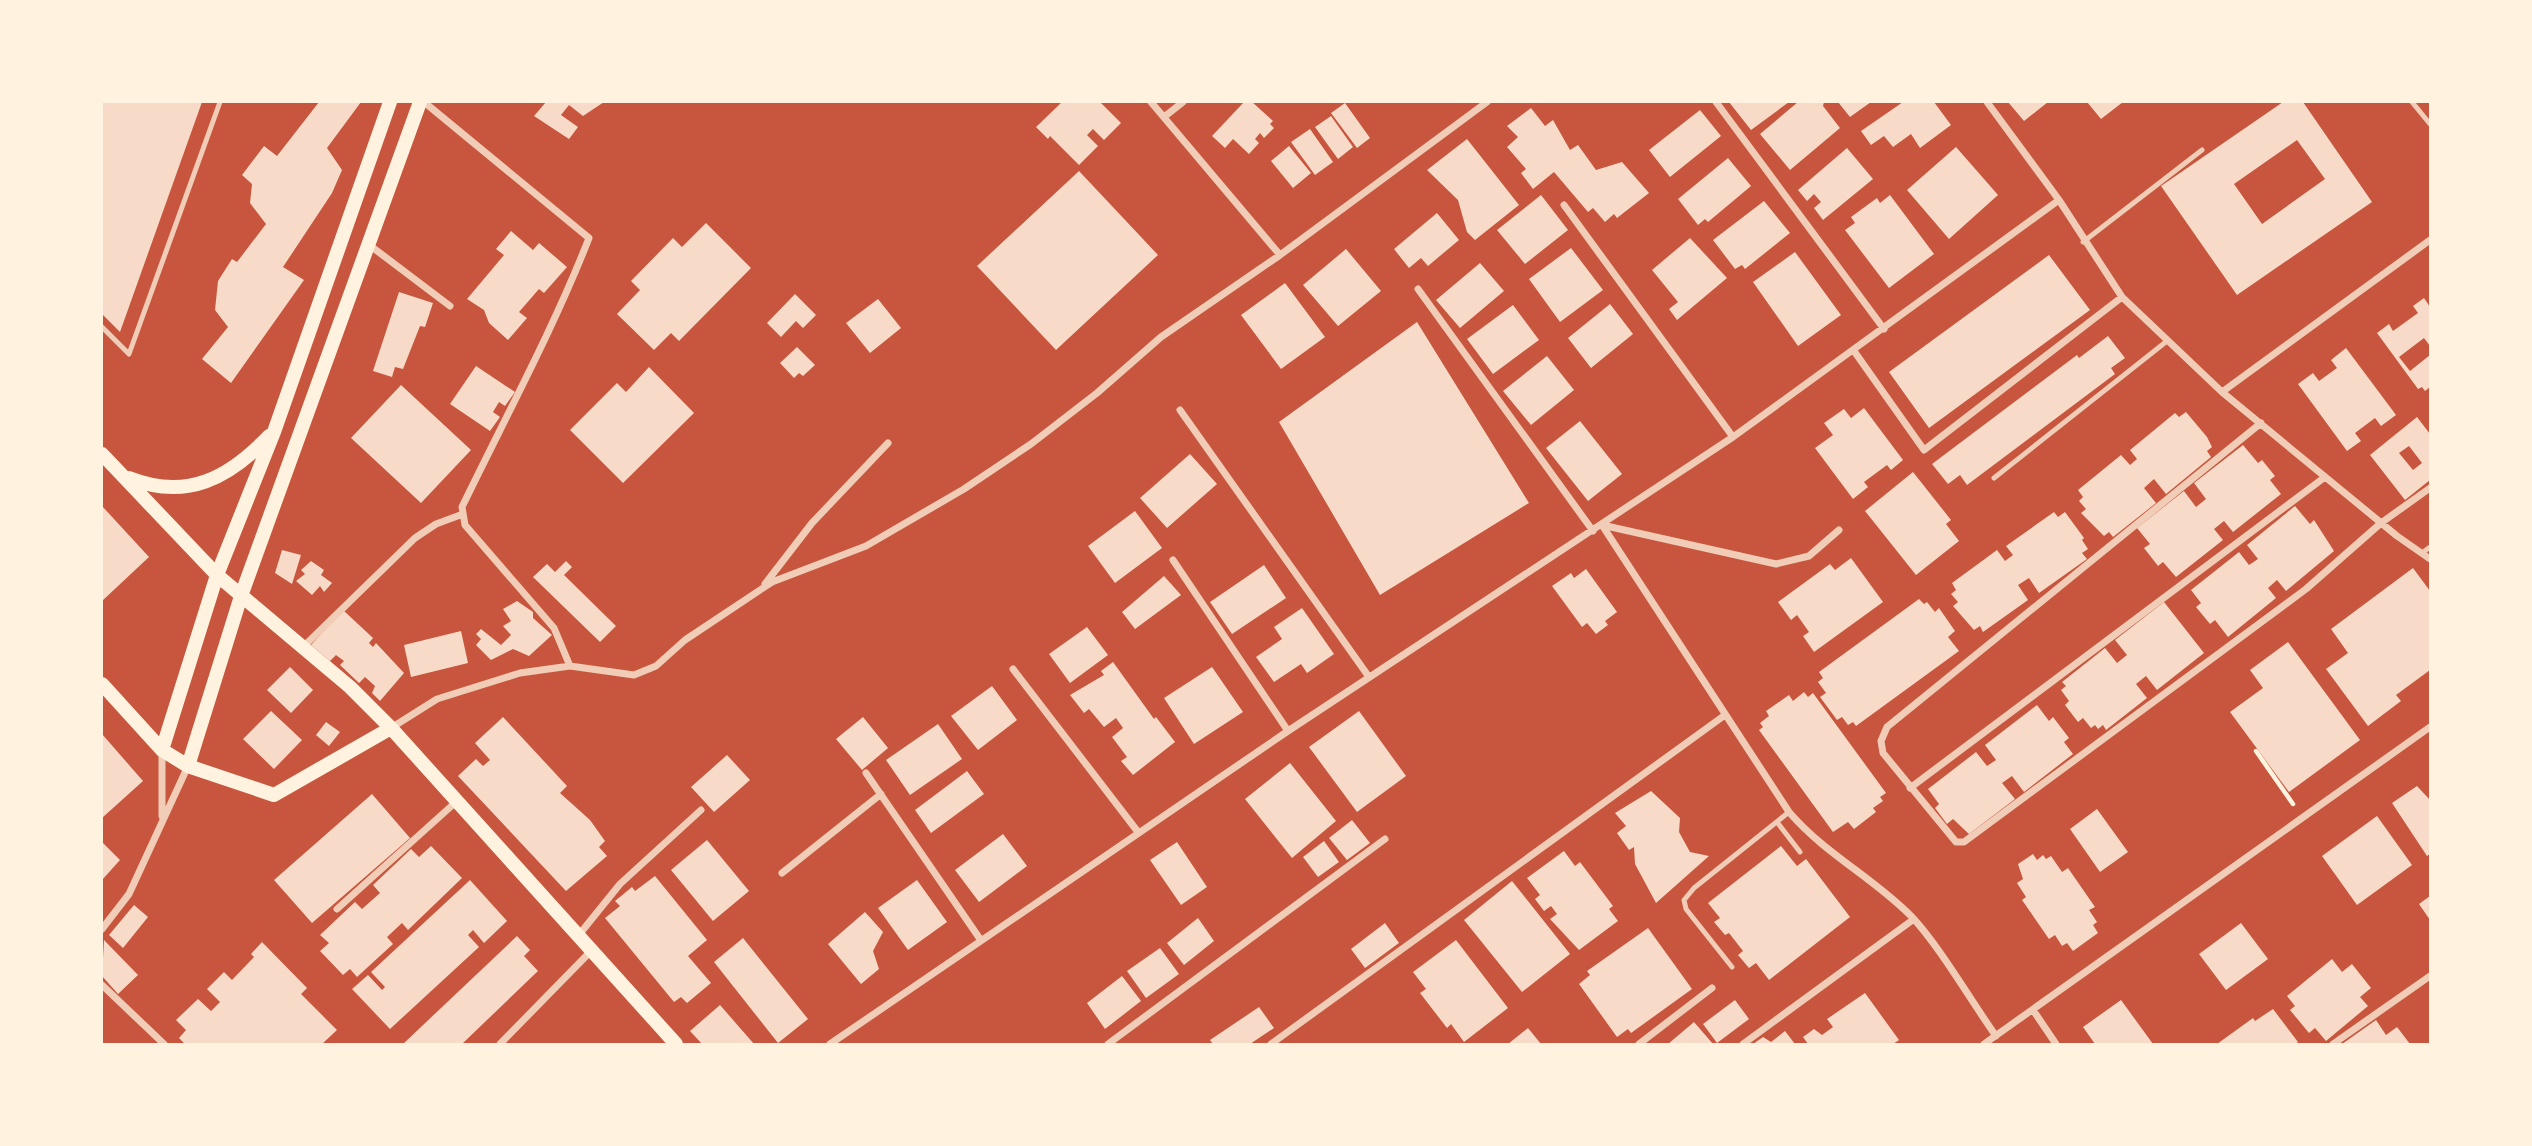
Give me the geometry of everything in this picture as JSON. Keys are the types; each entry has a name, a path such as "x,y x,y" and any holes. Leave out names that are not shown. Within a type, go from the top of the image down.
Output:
{"main road":[{"path":"162,750 218,575 274,432 390,102"},
{"path":"188,766 240,596 422,102"},
{"path":"274,432 298,439"},
{"path":"125,476 164,489 199,484 236,467 274,432"},
{"path":"102,454 240,596 350,687 391,728 676,1045"},
{"path":"102,684 162,750 188,766 274,795 391,728"}],"street":[{"path":"422,102 589,238 559,314 530,365 462,507 465,525 554,628 570,666"},
{"path":"1151,102 1280,254"},
{"path":"1164,117 1183,102"},
{"path":"391,728 437,699 520,673 570,666 634,675 656,666 685,640 772,582 866,546 964,489 1031,444 1097,393 1161,337 1280,254 1487,102"},
{"path":"1716,102 1884,328"},
{"path":"1987,102 2059,200 2083,242 2122,297 2222,392 2381,523 2431,559"},
{"path":"830,1045 980,939 1288,731 1733,437 2059,200"},
{"path":"1564,205 1733,437"},
{"path":"2222,392 2431,240"},
{"path":"368,244 450,306"},
{"path":"1418,289 1593,531"},
{"path":"1854,351 1924,450 2122,297"},
{"path":"1180,410 1369,677"},
{"path":"2261,423 1887,727 1880,747 1949,837 1956,842 1964,842 2306,589 2381,523 2431,488"},
{"path":"760,590 812,523 888,443"},
{"path":"1910,788 2325,477"},
{"path":"302,647 415,538 436,524 463,514"},
{"path":"1602,525 1776,564 1809,556 1839,530"},
{"path":"1602,525 1789,812 1806,832 1894,900 1914,919 1996,1036"},
{"path":"1172,560 1288,731"},
{"path":"1013,669 1138,832"},
{"path":"1271,1045 1725,715"},
{"path":"1984,1045 2431,727"},
{"path":"162,750 162,820"},
{"path":"102,929 129,894 188,766"},
{"path":"866,773 980,939"},
{"path":"782,873 880,794"},
{"path":"338,909 457,801"},
{"path":"578,936 620,884 701,810"},
{"path":"1108,1045 1385,839"},
{"path":"1743,1045 1914,919"},
{"path":"499,1045 591,951"},
{"path":"2333,1045 2431,976"},
{"path":"102,985 163,1045"},
{"path":"1639,1045 1712,988"},
{"path":"2033,1010 2056,1045"}],"lane":[{"path":"102,327 129,354 220,102"},
{"path":"2412,102 2431,124"},
{"path":"2083,242 2202,150"},
{"path":"1994,478 2167,341"},
{"path":"2422,553 2431,547"},
{"path":"1732,967 1686,909 1685,900 1693,888 1789,812"},
{"path":"1777,822 1800,852"}],"path":[{"path":"2256,751 2303,819"}],"building":[{"path":"102,102 202,102 120,332 102,314"},
{"path":"319,102 361,102 327,148 342,170 332,193 283,267 304,280 231,383 202,359 228,327 215,310 218,281 232,259 237,262 266,224 250,203 252,184 242,175 264,146 277,156"},
{"path":"546,102 604,102 583,116 569,105 561,115 578,127 569,139 534,116"},
{"path":"1062,102 1100,102 1121,123 1104,140 1093,129 1087,135 1098,146 1079,165 1050,136 1048,139 1036,127"},
{"path":"1244,102 1252,102 1273,121 1270,124 1274,128 1264,138 1260,133 1255,139 1259,143 1249,154 1233,139 1225,148 1212,136"},
{"path":"1729,102 1789,102 1751,130"},
{"path":"1798,102 1824,102 1823,106 1840,128 1790,170 1760,134"},
{"path":"1838,102 1871,102 1850,117"},
{"path":"1903,102 1934,102 1951,125 1920,148 1911,134 1893,147 1884,136 1871,145 1861,131"},
{"path":"2008,102 2048,102 2024,121"},
{"path":"2087,102 2123,102 2101,119"},
{"path":"2283,102 2303,102 2372,202 2237,295 2161,186","holes":["2297,140 2325,179 2262,224 2234,184"]},
{"path":"1345,103 1370,138 1357,148 1331,113"},
{"path":"1531,108 1545,126 1553,120 1570,150 1578,145 1596,170 1622,162 1649,193 1617,218 1614,214 1605,222 1593,208 1588,212 1554,172 1533,189 1521,173 1526,169 1507,147 1518,137 1507,126"},
{"path":"1700,110 1721,136 1670,177 1649,150"},
{"path":"1331,116 1353,147 1338,159 1315,127"},
{"path":"1310,129 1333,162 1315,175 1291,142"},
{"path":"1467,139 1519,205 1475,240 1467,232 1458,200 1427,170"},
{"path":"1289,146 1311,173 1293,188 1271,161"},
{"path":"1956,147 1998,195 1949,239 1907,190"},
{"path":"1847,148 1873,179 1823,220 1814,208 1821,202 1814,194 1807,201 1798,190"},
{"path":"1728,158 1751,186 1708,222 1705,219 1698,225 1678,199"},
{"path":"1079,171 1158,255 1056,350 977,266"},
{"path":"1541,195 1568,230 1525,264 1497,230"},
{"path":"1890,195 1934,254 1889,288 1845,230 1855,223 1851,217 1877,198 1880,203"},
{"path":"1764,201 1790,233 1745,269 1742,265 1735,269 1713,240"},
{"path":"1437,213 1459,240 1428,266 1421,258 1409,268 1394,249"},
{"path":"706,223 751,268 679,341 671,333 654,350 617,314 640,290 631,281 673,238 682,247"},
{"path":"511,231 533,250 539,243 567,267 544,293 539,289 519,312 527,318 508,340 489,323 484,310 467,299 504,255 496,249"},
{"path":"1690,238 1727,278 1677,320 1669,309 1678,302 1652,270"},
{"path":"1571,248 1603,290 1560,322 1529,279"},
{"path":"1346,249 1381,291 1338,326 1303,285"},
{"path":"1795,252 1841,315 1798,346 1753,282"},
{"path":"2049,255 2090,310 1929,428 1889,372"},
{"path":"1480,263 1504,291 1460,328 1436,300"},
{"path":"1285,283 1325,337 1281,369 1241,315"},
{"path":"399,292 433,303 425,327 420,326 403,369 395,367 392,377 373,371"},
{"path":"795,294 816,315 803,328 796,321 781,337 767,323"},
{"path":"2424,298 2430,307 2430,346 2424,338 2399,357 2410,371 2430,355 2430,387 2425,391 2422,387 2418,389 2377,333 2389,324 2393,331 2418,313 2413,306"},
{"path":"878,299 901,328 870,353 846,323"},
{"path":"1610,304 1633,334 1591,368 1568,338"},
{"path":"1513,305 1539,340 1493,374 1467,339"},
{"path":"1417,322 1529,503 1380,595 1279,422"},
{"path":"2108,336 2125,358 2111,368 2115,374 1967,485 1960,475 1948,484 1932,464 2077,355 2079,358"},
{"path":"797,347 815,365 803,376 799,373 794,378 780,363"},
{"path":"2346,348 2396,415 2381,426 2375,418 2355,433 2361,441 2347,451 2298,384 2313,373 2319,381 2337,368 2331,360"},
{"path":"1547,356 1574,390 1531,425 1503,391"},
{"path":"476,366 515,392 505,406 499,402 493,412 500,417 490,431 450,404"},
{"path":"649,367 694,413 623,483 570,430 617,383 626,392"},
{"path":"401,385 471,450 421,503 351,438"},
{"path":"1864,408 1903,460 1891,470 1887,465 1864,482 1868,487 1853,499 1815,448 1833,435 1824,423 1844,409 1851,418"},
{"path":"2186,412 2207,437 2212,447 2207,451 2211,457 2166,494 2154,479 2144,488 2156,503 2113,537 2109,532 2104,536 2081,513 2086,509 2079,501 2083,497 2078,490 2121,455 2130,465 2137,459 2130,450 2175,413 2179,417"},
{"path":"2417,417 2430,434 2430,480 2405,500 2370,455","holes":["2409,446 2422,463 2413,470 2399,453"]},
{"path":"1580,421 1622,474 1588,501 1546,448"},
{"path":"2243,445 2258,463 2262,460 2275,476 2270,480 2281,494 2233,532 2224,521 2214,529 2223,540 2176,577 2163,562 2158,566 2144,548 2150,544 2137,528 2184,491 2196,507 2206,499 2194,483"},
{"path":"1190,454 1217,484 1167,528 1140,498"},
{"path":"1913,472 1951,520 1946,524 1959,541 1916,575 1865,511"},
{"path":"102,506 149,557 102,601"},
{"path":"2295,506 2310,524 2314,520 2334,551 2286,591 2277,580 2268,588 2276,598 2228,637 2215,620 2210,624 2196,607 2201,603 2191,590 2239,552 2249,565 2258,559 2247,545"},
{"path":"1135,511 1162,548 1115,583 1088,546"},
{"path":"2054,512 2058,517 2065,512 2084,538 2082,540 2088,549 2082,553 2087,559 2039,593 2029,578 2018,585 2028,600 1983,632 1980,626 1974,630 1953,606 1958,602 1951,594 1956,590 1952,583 1997,550 2005,561 2013,555 2006,546"},
{"path":"282,550 301,555 292,584 275,573"},
{"path":"1851,558 1883,602 1814,652 1803,636 1809,632 1797,615 1791,620 1778,602 1830,564 1835,570"},
{"path":"311,561 324,570 321,575 332,583 324,592 320,586 312,595 296,581 305,574 301,570"},
{"path":"566,561 572,567 564,575 616,626 600,642 533,577 547,564 555,572"},
{"path":"1264,565 1286,598 1232,634 1210,602"},
{"path":"2413,568 2430,591 2430,670 2396,695 2401,701 2368,726 2326,669 2348,653 2331,629"},
{"path":"1586,569 1617,612 1605,621 1608,625 1596,634 1587,623 1582,627 1552,586 1571,573 1574,578"},
{"path":"1164,576 1181,595 1135,629 1122,612"},
{"path":"1919,599 1924,604 1927,602 1935,612 1939,608 1955,631 1948,637 1959,651 1856,726 1853,722 1848,725 1842,717 1837,720 1820,697 1826,693 1818,682 1823,678 1819,672"},
{"path":"517,601 533,612 533,618 552,635 529,656 513,649 491,660 476,645 481,639 476,634 481,629 501,645 511,635 503,626 511,621 503,609"},
{"path":"2164,602 2204,653 2157,690 2146,676 2136,684 2147,698 2106,730 2103,725 2098,729 2095,725 2091,728 2083,718 2078,722 2065,705 2069,701 2061,690 2066,686 2062,682 2105,648 2117,663 2127,655 2115,640"},
{"path":"1302,608 1334,654 1307,673 1301,664 1274,682 1256,657 1282,639 1274,627"},
{"path":"343,610 373,638 369,643 373,647 376,643 404,673 380,701 372,693 375,686 365,677 359,683 340,665 344,661 336,655 330,661 311,645"},
{"path":"1087,627 1108,655 1070,683 1049,654"},
{"path":"461,631 468,663 411,677 404,645"},
{"path":"2288,642 2360,740 2289,792 2230,712 2263,688 2250,670"},
{"path":"1113,662 1154,719 1156,717 1175,742 1133,775 1121,761 1127,757 1112,737 1123,728 1116,718 1104,727 1089,709 1084,713 1070,695 1104,675 1101,671"},
{"path":"290,667 313,690 291,713 267,690"},
{"path":"1212,667 1243,712 1194,744 1164,698"},
{"path":"992,686 1017,720 978,750 951,716"},
{"path":"1804,692 1808,697 1813,693 1886,793 1880,797 1883,801 1873,808 1876,812 1854,829 1848,822 1833,832 1759,730 1763,727 1760,723 1769,716 1766,711 1789,695 1793,701"},
{"path":"2037,705 2049,721 2053,717 2069,738 2064,742 2073,754 2024,792 2012,776 2002,783 2015,799 1969,834 1953,819 1947,824 1935,808 1939,804 1928,789 1976,752 1987,766 1996,760 1985,745"},
{"path":"271,711 302,740 274,769 243,739"},
{"path":"1359,711 1406,776 1357,812 1309,747"},
{"path":"503,717 567,786 560,793 590,820 605,841 599,847 607,856 566,891 458,776 476,759 483,766 490,760 475,743"},
{"path":"863,717 888,748 862,770 836,739"},
{"path":"326,722 340,732 329,746 316,735"},
{"path":"938,724 962,759 910,795 886,760"},
{"path":"102,734 143,781 102,818"},
{"path":"727,755 750,780 714,812 691,787"},
{"path":"1290,763 1336,821 1292,858 1245,799"},
{"path":"967,771 984,794 931,833 915,810"},
{"path":"2417,786 2430,800 2430,854 2427,856 2392,803"},
{"path":"1651,791 1680,818 1679,832 1690,852 1709,856 1656,903 1635,864 1634,847 1629,850 1617,833 1626,826 1615,813"},
{"path":"372,794 410,838 312,923 274,880"},
{"path":"2097,809 2128,852 2100,872 2070,829"},
{"path":"2377,816 2412,865 2357,905 2322,856"},
{"path":"1352,820 1370,843 1347,860 1329,838"},
{"path":"1003,834 1027,866 979,902 955,870"},
{"path":"707,840 749,891 713,921 671,870"},
{"path":"1324,841 1339,862 1318,877 1303,857"},
{"path":"102,842 120,860 102,880"},
{"path":"1177,842 1207,887 1181,905 1150,860"},
{"path":"431,846 462,878 408,930 402,923 387,937 393,944 357,977 350,969 343,975 320,951 329,943 320,935 355,902 362,909 380,893 373,885 411,849 419,857"},
{"path":"1781,846 1797,866 1806,859 1850,917 1769,980 1756,963 1749,968 1738,955 1743,951 1729,933 1725,935 1714,922 1720,918 1708,903"},
{"path":"1564,851 1575,866 1580,862 1613,906 1609,909 1618,921 1579,950 1550,919 1557,914 1551,906 1544,911 1535,899 1540,895 1527,878"},
{"path":"2033,854 2037,860 2043,855 2046,859 2051,856 2062,872 2068,868 2095,907 2089,910 2097,922 2093,925 2098,933 2073,951 2067,943 2062,946 2055,935 2049,939 2022,900 2026,897 2017,883 2023,879 2018,864"},
{"path":"655,876 707,940 688,956 711,983 687,1003 681,997 674,1002 605,918 620,906 615,901 632,887 635,891"},
{"path":"470,880 507,921 484,943 473,930 468,935 479,947 390,1029 352,989 368,975 382,990 385,987 371,972"},
{"path":"917,880 947,922 908,950 878,908"},
{"path":"1512,881 1570,954 1522,992 1464,920"},
{"path":"2430,896 2430,920 2419,904"},
{"path":"134,905 148,917 123,948 109,935"},
{"path":"865,912 883,932 873,951 879,969 861,984 828,944"},
{"path":"1198,918 1214,941 1184,965 1167,943"},
{"path":"1385,923 1399,943 1365,968 1351,949"},
{"path":"2241,923 2268,959 2226,990 2199,954"},
{"path":"1648,928 1692,989 1631,1033 1628,1029 1617,1037 1579,984 1590,975 1587,971"},
{"path":"517,936 530,950 524,956 538,971 462,1044 403,1044"},
{"path":"743,938 808,1019 778,1043 714,962"},
{"path":"104,940 138,975 118,994 102,976"},
{"path":"1456,940 1508,1008 1464,1042 1451,1024 1447,1028 1420,993 1426,989 1413,972"},
{"path":"262,942 307,988 301,994 337,1030 322,1044 185,1044 179,1038 186,1030 176,1020 198,999 211,1011 220,1002 207,989 224,972 232,980 254,957 251,954"},
{"path":"1160,948 1179,974 1146,998 1127,971"},
{"path":"2332,959 2342,972 2352,964 2371,988 2360,997 2368,1006 2326,1041 2315,1028 2309,1033 2290,1010 2295,1006 2287,996"},
{"path":"1122,976 1141,1001 1105,1029 1087,1003"},
{"path":"1865,993 1899,1040 1893,1044 1808,1044 1803,1037 1814,1029 1822,1035 1833,1027 1827,1019"},
{"path":"1735,1000 1749,1019 1717,1043 1703,1024"},
{"path":"2121,1000 2153,1044 2095,1044 2083,1027"},
{"path":"720,1005 754,1044 702,1044 690,1031"},
{"path":"1259,1007 1274,1028 1250,1044 1213,1044 1210,1040"},
{"path":"2273,1009 2298,1042 2217,1044 2253,1018 2255,1021"},
{"path":"2376,1020 2386,1035 2397,1027 2410,1044 2342,1044"},
{"path":"1694,1022 1713,1044 1668,1044"},
{"path":"1528,1028 1541,1044 1508,1044"},
{"path":"1785,1031 1795,1044 1753,1044 1763,1037 1771,1042"}]}
